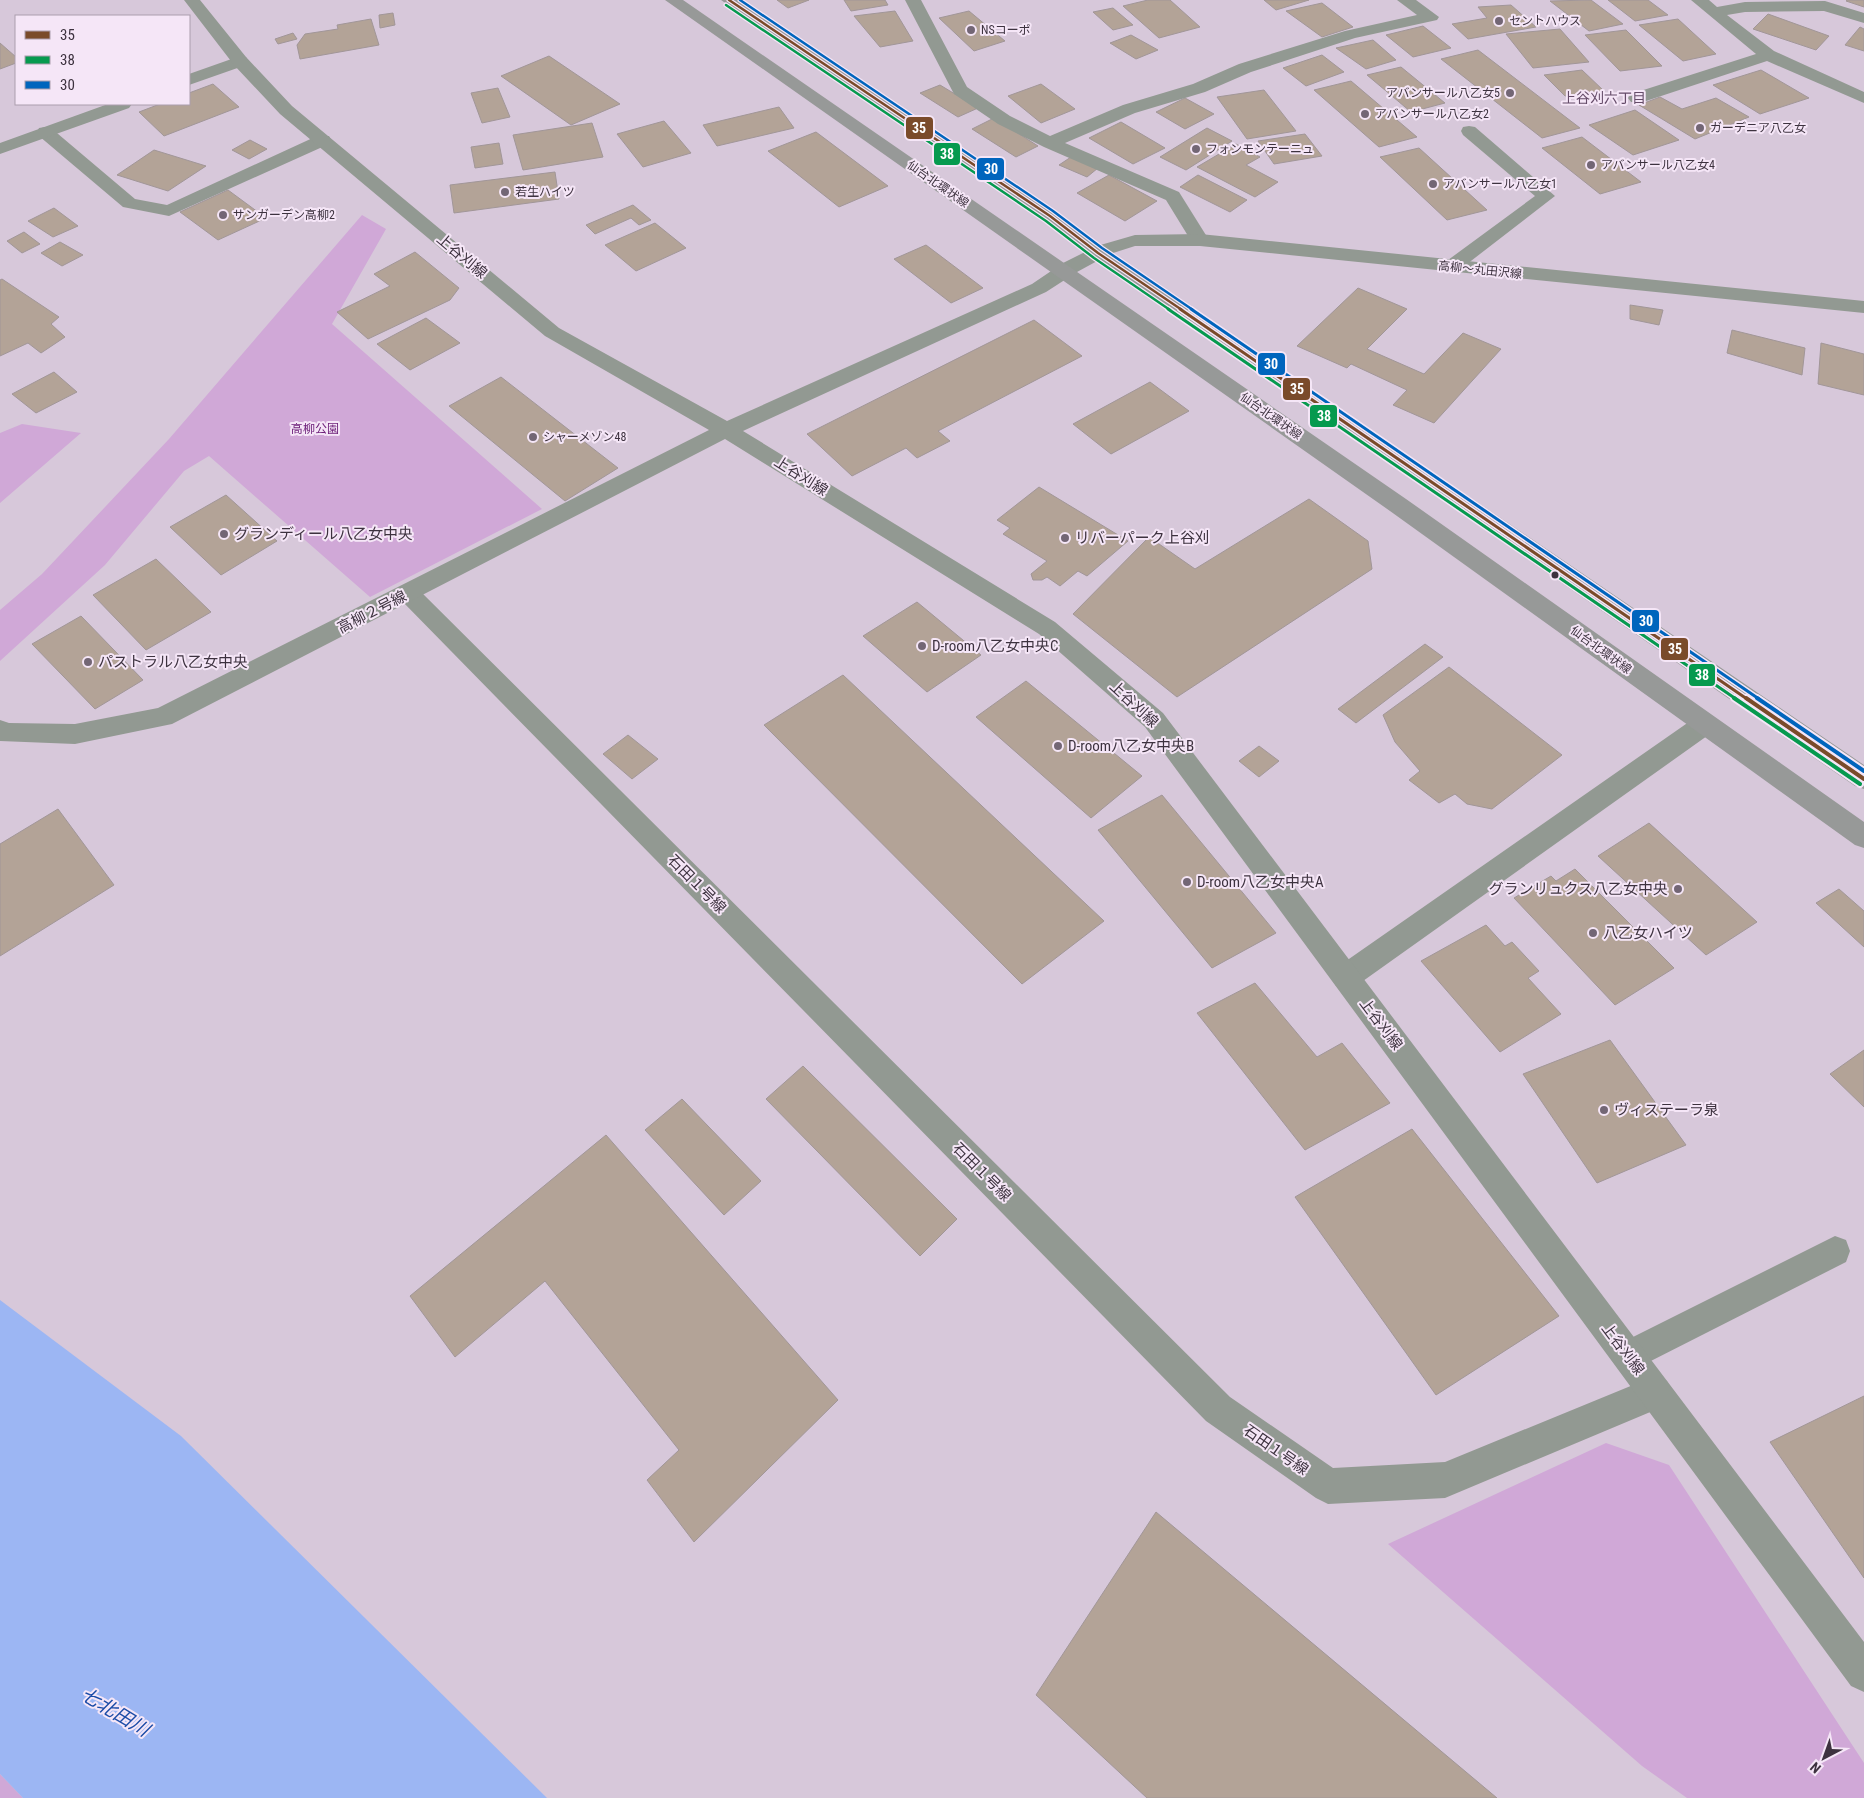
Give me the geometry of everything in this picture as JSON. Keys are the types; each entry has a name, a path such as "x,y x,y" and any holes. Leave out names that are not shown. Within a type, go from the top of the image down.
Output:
{"main road":[{"name":"仙台北環状線","path":"673,0 1398,505 1864,837"},
{"path":"729,0 1050,216 1098,254 1864,779"}],"street":[{"name":"上谷刈線","path":"192,0 240,61 286,110 552,332 726,430 1047,628 1154,720 1864,1673"},
{"path":"913,0 960,90 1004,120 1050,143 1173,196 1200,240"},
{"path":"1050,143 1129,109 1199,88 1245,68 1351,34 1431,17 1405,0"},
{"path":"1699,0 1768,55 1864,98"},
{"path":"1714,12 1744,6 1825,6 1864,18"},
{"path":"1638,98 1768,55"},
{"path":"190,80 240,61"},
{"path":"0,148 120,105"},
{"name":"高柳～丸田沢線","path":"1063,271 1128,242 1200,240 1451,267 1864,307"},
{"name":"高柳２号線","path":"0,730 6,733 75,734 163,717 409,594 726,430 1039,288 1063,271"},
{"name":"石田１号線","path":"409,594 1218,1409 1328,1486 1445,1480 1655,1393"}],"lane":[{"path":"1451,267 1546,196 1469,131"},
{"path":"45,132 130,203 169,211 323,140"},
{"path":"1346,977 1705,724"},
{"path":"1628,1356 1835,1251"}],"green space":[{"name":"高柳公園","path":"362,215 386,229 332,324 542,509 370,597 209,456 184,471 105,565 0,661 0,610 42,574 169,439"},
{"path":"22,424 81,433 0,503 0,433"},
{"path":"1606,1443 1669,1465 1864,1763 1864,1798 1687,1798 1642,1766 1388,1544"},
{"path":"0,1774 23,1798 0,1798"}],"water":[{"name":"七北田川","path":"0,1300 181,1436 547,1798 23,1798 0,1774"}],"building":[{"path":"777,0 809,0 788,8"},
{"path":"844,0 885,0 888,5 851,11"},
{"path":"1148,0 1170,0 1200,27 1159,38 1123,6"},
{"path":"1264,0 1309,0 1276,10"},
{"path":"1591,0 1623,24 1589,31 1550,1"},
{"path":"1608,0 1648,0 1668,15 1635,21"},
{"path":"1864,0 1864,7 1846,1"},
{"path":"1322,3 1353,27 1322,37 1286,11"},
{"name":"セントハウス","path":"1511,5 1536,27 1468,39 1452,24 1487,18 1478,7"},
{"path":"1113,8 1133,25 1113,30 1093,12"},
{"path":"895,11 913,41 880,47 854,16"},
{"name":"NSコーポ","path":"969,11 1005,41 974,51 939,18"},
{"path":"393,13 395,25 380,28 379,15"},
{"path":"1768,14 1829,36 1816,50 1753,29"},
{"path":"371,19 379,45 300,59 297,45 305,34 338,29 337,25"},
{"path":"1678,19 1716,54 1683,61 1639,25"},
{"path":"1423,26 1451,48 1413,57 1386,35"},
{"path":"1860,27 1864,29 1864,51 1845,45"},
{"path":"1560,29 1589,62 1533,68 1506,34"},
{"path":"1626,30 1662,66 1620,71 1585,35"},
{"path":"293,33 297,39 278,44 275,39"},
{"path":"1131,35 1158,50 1136,59 1110,43"},
{"path":"1373,40 1396,60 1366,69 1336,48"},
{"path":"0,43 15,56 15,63 0,69"},
{"name":"アバンサール八乙女5","path":"1478,50 1580,128 1542,138 1441,59"},
{"path":"1322,55 1344,72 1306,86 1283,68"},
{"path":"549,56 620,104 571,125 501,76"},
{"path":"1401,67 1445,103 1411,112 1367,75"},
{"path":"1582,70 1604,91 1565,96 1544,75"},
{"path":"1761,70 1809,98 1760,114 1713,85"},
{"name":"アバンサール八乙女2","path":"1351,81 1417,137 1379,147 1314,90"},
{"path":"213,84 239,107 164,136 139,112 157,105 190,105 190,93"},
{"path":"1041,84 1075,109 1041,123 1008,96"},
{"path":"940,85 978,108 958,117 920,93"},
{"path":"498,88 510,117 482,123 471,93"},
{"path":"1264,90 1296,131 1247,139 1217,97"},
{"name":"ガーデニア八乙女","path":"1660,97 1682,109 1716,98 1749,117 1695,139 1639,105"},
{"path":"1185,98 1214,114 1185,129 1156,112"},
{"path":"779,107 794,128 717,146 703,125"},
{"path":"1635,110 1679,140 1633,155 1589,125"},
{"path":"994,118 1038,146 1016,157 972,129"},
{"path":"664,121 691,153 643,167 617,134"},
{"path":"1121,122 1165,148 1133,164 1089,138"},
{"path":"592,123 603,157 523,170 513,135"},
{"name":"フォンモンテーニュ","path":"1207,128 1232,141 1186,170 1160,157"},
{"path":"816,132 888,186 839,207 768,151"},
{"path":"1305,134 1322,156 1274,164 1258,141"},
{"name":"アバンサール八乙女4","path":"1582,137 1641,182 1600,194 1542,148"},
{"path":"250,140 267,149 249,159 232,150"},
{"path":"499,143 503,164 475,168 471,147"},
{"path":"1236,144 1260,157 1246,165 1278,182 1255,197 1197,167"},
{"name":"アバンサール八乙女1","path":"1419,148 1487,210 1447,220 1380,157"},
{"path":"154,150 206,166 168,191 117,175"},
{"path":"1071,157 1098,168 1087,177 1059,165"},
{"name":"若生ハイツ","path":"555,172 559,199 454,213 450,185"},
{"path":"1109,175 1157,201 1125,221 1077,193"},
{"path":"1198,175 1247,200 1230,212 1180,187"},
{"name":"サンガーデン高柳2","path":"228,190 266,218 218,240 180,212"},
{"path":"633,205 651,220 639,225 631,218 595,234 586,225"},
{"path":"54,208 78,226 53,237 28,221"},
{"path":"655,223 686,248 636,271 605,245"},
{"path":"24,232 40,244 22,253 7,241"},
{"path":"60,242 83,255 62,266 41,253"},
{"path":"926,245 983,288 951,303 894,259"},
{"path":"415,252 459,288 450,300 368,339 337,312 390,286 374,274"},
{"path":"2,279 59,317 51,324 65,337 41,353 28,343 0,356 0,280"},
{"path":"1358,288 1407,309 1367,349 1424,374 1463,333 1501,349 1434,423 1393,405 1407,390 1351,364 1347,368 1297,346"},
{"path":"1630,305 1663,310 1659,325 1630,319"},
{"path":"426,318 460,343 410,370 377,344"},
{"path":"1034,320 1082,356 938,431 950,441 917,458 906,448 852,476 807,434"},
{"path":"1732,330 1805,348 1802,375 1727,353"},
{"path":"1821,343 1864,354 1864,395 1818,384"},
{"path":"54,372 77,392 36,413 12,394"},
{"name":"シャーメゾン48","path":"501,377 618,468 565,501 449,406"},
{"path":"1150,382 1189,411 1111,454 1073,424"},
{"name":"リバーパーク上谷刈","path":"1039,487 1128,541 1087,576 1078,571 1060,586 1047,577 1042,580 1033,580 1031,574 1047,561 1003,534 1010,528 997,520"},
{"name":"グランディール八乙女中央","path":"226,495 277,541 221,575 170,527"},
{"path":"1309,499 1368,541 1372,569 1177,697 1073,614 1149,537 1195,569"},
{"path":"156,559 211,612 146,650 93,595"},
{"name":"D-room八乙女中央C","path":"917,602 981,655 927,692 863,636"},
{"name":"パストラル八乙女中央","path":"81,616 143,680 95,709 32,644"},
{"path":"1425,644 1443,657 1356,723 1338,709"},
{"path":"1449,667 1562,755 1492,809 1467,804 1455,794 1439,803 1409,780 1420,771 1395,742 1383,715"},
{"path":"843,675 1104,921 1022,984 764,725"},
{"name":"D-room八乙女中央B","path":"1026,681 1142,776 1091,818 976,717"},
{"path":"628,735 658,759 632,779 603,754"},
{"path":"1259,746 1279,761 1259,777 1239,761"},
{"name":"D-room八乙女中央A","path":"1162,795 1276,933 1212,968 1098,830"},
{"path":"58,809 114,885 0,956 0,844"},
{"name":"グランリュクス八乙女中央","path":"1649,823 1757,922 1706,955 1598,856"},
{"name":"八乙女ハイツ","path":"1575,869 1674,968 1615,1005 1514,898 1551,876 1556,881"},
{"path":"1839,889 1864,911 1864,947 1816,903"},
{"path":"1486,925 1505,946 1512,942 1539,971 1528,978 1561,1014 1500,1052 1421,961"},
{"path":"1255,983 1317,1057 1342,1043 1390,1103 1305,1150 1197,1013"},
{"name":"ヴィステーラ泉","path":"1610,1040 1686,1145 1597,1183 1523,1074"},
{"path":"1864,1050 1864,1107 1830,1074"},
{"path":"803,1066 957,1219 920,1256 766,1099"},
{"path":"682,1099 761,1181 724,1215 645,1130"},
{"path":"1412,1129 1559,1316 1436,1395 1295,1197"},
{"path":"606,1135 838,1400 694,1542 647,1480 679,1450 545,1281 455,1357 410,1296"},
{"path":"1864,1396 1864,1578 1770,1442"},
{"path":"1156,1512 1497,1798 1147,1798 1036,1695"}],"transit line":[{"name":"35","path":"729,0 1050,216 1098,253 1864,779"},
{"name":"30","path":"740,0 1053,211 1102,248 1864,771"},
{"name":"38","path":"726,5 1046,221 1094,258 1860,784"}],"place":[{"name":"セントハウス","path":"1499,21"},
{"name":"NSコーポ","path":"971,30"},
{"name":"アバンサール八乙女5","path":"1510,93"},
{"name":"アバンサール八乙女2","path":"1365,114"},
{"name":"ガーデニア八乙女","path":"1700,128"},
{"name":"フォンモンテーニュ","path":"1196,149"},
{"name":"アバンサール八乙女4","path":"1591,165"},
{"name":"アバンサール八乙女1","path":"1433,184"},
{"name":"若生ハイツ","path":"505,192"},
{"name":"サンガーデン高柳2","path":"223,215"},
{"name":"シャーメゾン48","path":"533,437"},
{"name":"グランディール八乙女中央","path":"224,534"},
{"name":"リバーパーク上谷刈","path":"1065,538"},
{"name":"D-room八乙女中央C","path":"922,646"},
{"name":"パストラル八乙女中央","path":"88,662"},
{"name":"D-room八乙女中央B","path":"1058,746"},
{"name":"D-room八乙女中央A","path":"1187,882"},
{"name":"グランリュクス八乙女中央","path":"1678,889"},
{"name":"八乙女ハイツ","path":"1593,933"},
{"name":"ヴィステーラ泉","path":"1604,1110"}],"district":[{"name":"上谷刈六丁目","path":"1604,98"}]}
